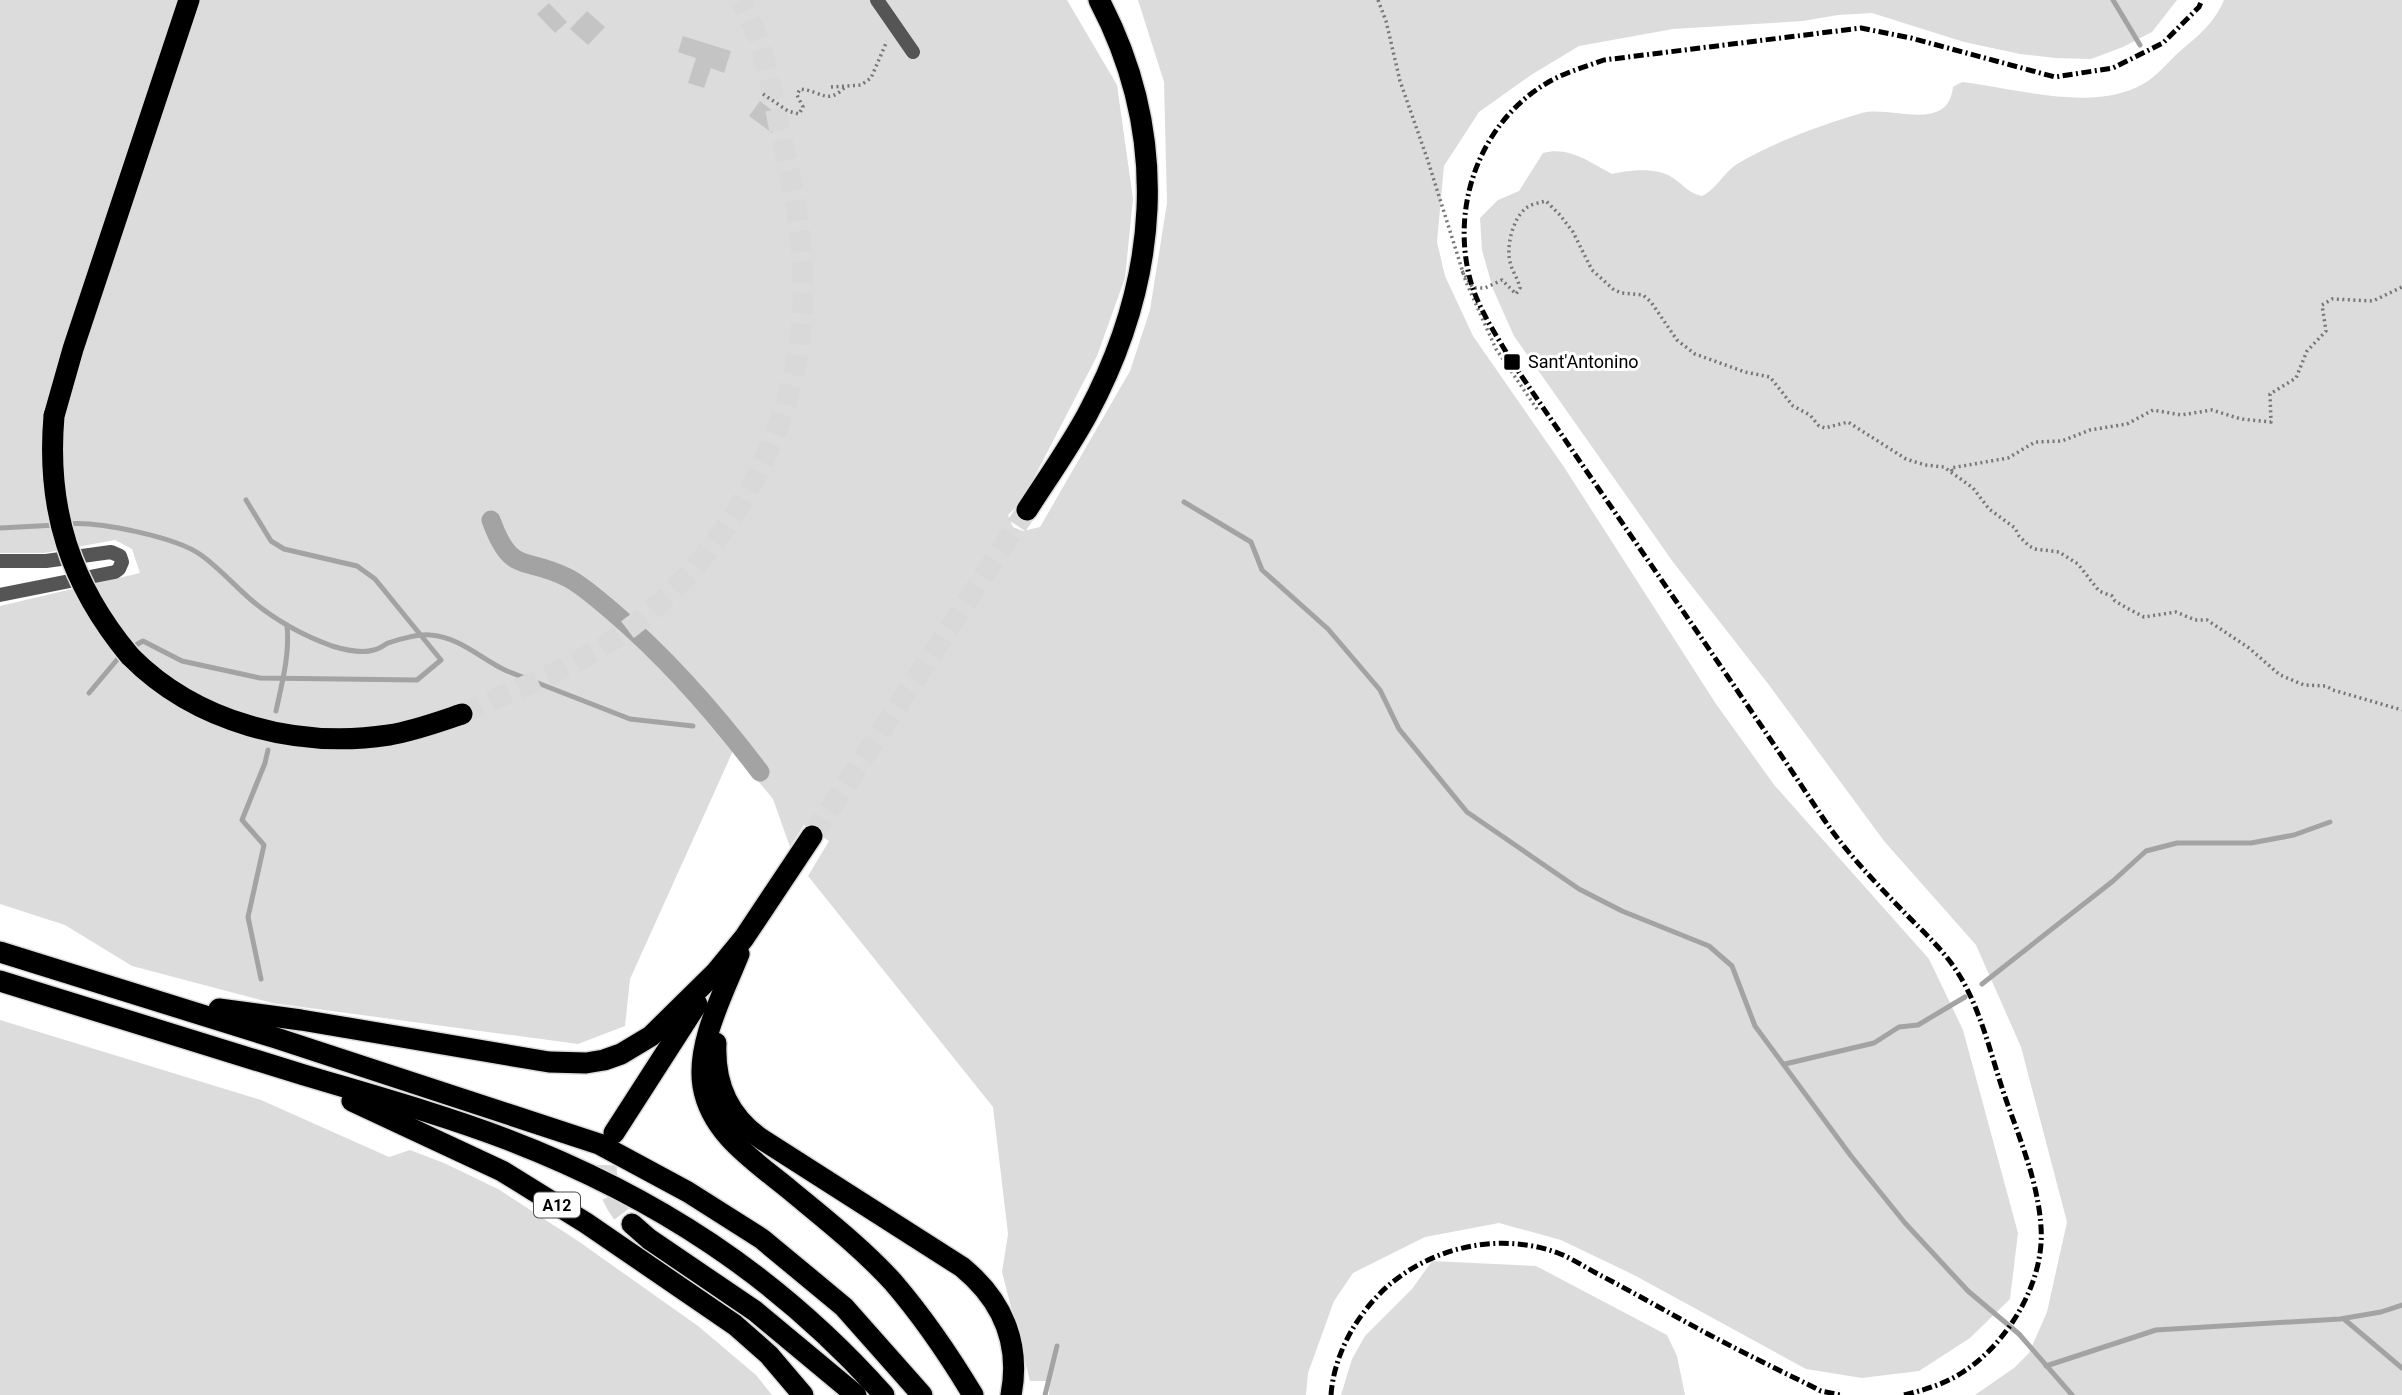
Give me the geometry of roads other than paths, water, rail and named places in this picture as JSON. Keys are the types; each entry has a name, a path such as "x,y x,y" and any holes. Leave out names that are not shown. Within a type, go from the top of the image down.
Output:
{"highway":[{"path":"190,0 73,349 54,416 53,480 65,544 85,592 130,656 143,669 193,704 241,723 291,735 330,738 379,736 414,730 462,713"},
{"path":"1027,510 1087,415 1114,357 1134,295 1147,222 1149,190 1142,122 1125,61 1098,0"},
{"path":"164,1002 301,1020 549,1062 586,1063 621,1054 651,1036 716,972 744,939 812,836"},
{"path":"744,939 705,1044 702,1072 707,1101 720,1126 752,1159 859,1248 892,1282 923,1320 973,1395"},
{"path":"0,952 164,1002 598,1144 688,1192 762,1239 844,1307 922,1395"},
{"path":"614,1133 716,972"},
{"path":"0,981 505,1139 570,1165 633,1195 709,1240 775,1289 835,1343 884,1395"},
{"path":"718,1009 715,1059 717,1074 721,1089 734,1114 752,1133 952,1260 976,1279 999,1308 1011,1336 1015,1366 1012,1395"},
{"name":"A12","path":"277,1067 502,1171 586,1223 735,1325 769,1354 803,1395"},
{"path":"632,1224 649,1239 755,1311 856,1395"}],"street":[{"path":"877,0 913,51"},
{"path":"0,561 46,561 111,552 120,556 122,562 115,572 0,595"}],"waterway":[{"path":"2113,0 2140,45"},
{"path":"129,649 143,641 182,661 260,678 417,680 441,660 375,579 357,566 284,549 271,541 246,500"},
{"path":"1184,502 1251,542 1262,570 1328,629 1380,690 1399,729 1467,812 1579,889 1622,911 1709,946 1732,966 1755,1026 1851,1156 1905,1223 1968,1291 2019,1334 2072,1395"},
{"path":"491,520 498,537 512,557 572,580 633,630 691,688 760,772"},
{"path":"67,524 98,525 136,532 189,548 201,555 278,620 332,646 364,652 409,637 441,637 461,644 507,671 630,719 693,726"},
{"path":"0,528 57,525"},
{"path":"276,711 286,658 287,625"},
{"path":"89,693 121,655"},
{"path":"261,979 248,917 264,845 242,820 268,750"},
{"path":"1982,984 2113,881 2146,851 2177,843 2251,843 2294,835 2330,822"},
{"path":"1785,1064 1874,1043 1899,1027 1918,1025 1965,997"},
{"path":"2046,1366 2156,1330 2340,1319 2381,1312 2402,1305"},
{"path":"2344,1319 2402,1368"},
{"path":"1045,1395 1057,1346"}],"tunnel":[{"path":"462,714 592,653 631,627 671,592 706,553 737,510 763,463 782,414 796,362 803,310 802,257 791,178 766,65 758,38 741,0"},
{"path":"812,836 1027,510"},
{"path":"613,1135 607,1159 608,1182 611,1194 632,1224"}],"railway":[{"path":"1904,1395 1949,1380 1979,1360 1995,1345 2020,1309 2037,1269 2041,1227 2036,1193 1978,1014 1964,984 1944,954 1850,854 1832,830 1512,362 1485,316 1472,286 1464,226 1468,197 1476,168 1489,141 1507,117 1528,96 1554,79 1604,60 1861,28 1911,38 2055,77 2113,68 2163,43 2199,7 2202,0"},
{"path":"1331,1395 1342,1349 1367,1308 1389,1285 1407,1272 1448,1252 1469,1246 1492,1244 1536,1247 1563,1255 1752,1357 1821,1391 1840,1395"}],"place":[{"name":"Sant'Antonino","path":"1512,362"}]}
